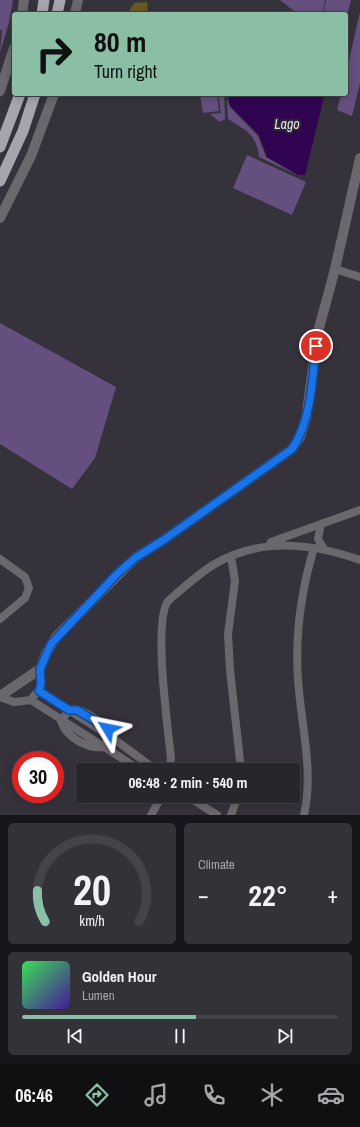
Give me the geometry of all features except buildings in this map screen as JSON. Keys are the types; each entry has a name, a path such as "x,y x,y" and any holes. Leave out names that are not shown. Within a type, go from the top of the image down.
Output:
{"highway":[{"path":"42,12 44,0"},
{"path":"57,12 60,0"},
{"path":"0,147 19,96"},
{"path":"0,180 23,131 35,96"}],"street":[{"path":"22,12 24,0"},
{"path":"75,12 78,0"},
{"path":"0,91 12,54"},
{"path":"0,218 31,156 53,96"},
{"path":"0,696 14,702 31,700 39,691 41,684 40,669 46,654 56,637 135,558 165,539 292,449 300,437 306,419 318,332 335,269 360,158"},
{"path":"335,269 360,278"},
{"path":"170,763 171,758 162,672 163,609 168,601 212,565 231,556 360,510"},
{"path":"321,524 318,539 324,549"},
{"path":"257,547 281,544 324,549 360,560"},
{"path":"304,815 307,800 309,768 298,680 298,615 304,584 314,548"},
{"path":"231,556 235,581 228,634 230,670 240,763"},
{"path":"0,559 26,577 29,588 25,598 0,619"},
{"path":"0,696 40,669"},
{"path":"39,691 69,710 77,710 89,716 106,728 110,736 147,763"},
{"path":"31,700 61,721 129,763"},
{"path":"61,721 69,710"},
{"path":"103,747 110,736"},
{"path":"151,815 158,803"},
{"path":"198,803 217,815"},
{"path":"231,815 235,803"}],"shaded area":[{"path":"0,0 13,0 9,23 0,52 2,30 0,30"},
{"path":"280,0 325,0 322,12 295,12"},
{"path":"326,0 351,0 348,12 323,12"},
{"path":"360,12 360,83 352,116 337,110 340,96 348,96 348,64"},
{"path":"200,96 217,96 219,111 203,113"},
{"path":"218,96 224,96 225,119 220,122 210,114 221,113"},
{"path":"227,99 230,107 258,136 266,157 297,175 259,157 256,143 250,134 228,119"},
{"path":"247,155 306,182 292,215 233,188"},
{"path":"0,323 116,387 95,458 72,489 0,444"}],"water":[{"name":"Lago","path":"228,96 324,97 305,175 298,175 267,157 259,135 230,106"}],"route":[{"path":"108,729 89,716 74,709 69,710 39,691 41,687 40,669 51,644 96,595 135,558 165,539 246,480 278,460 292,449 300,437 306,419 316,346"}]}
